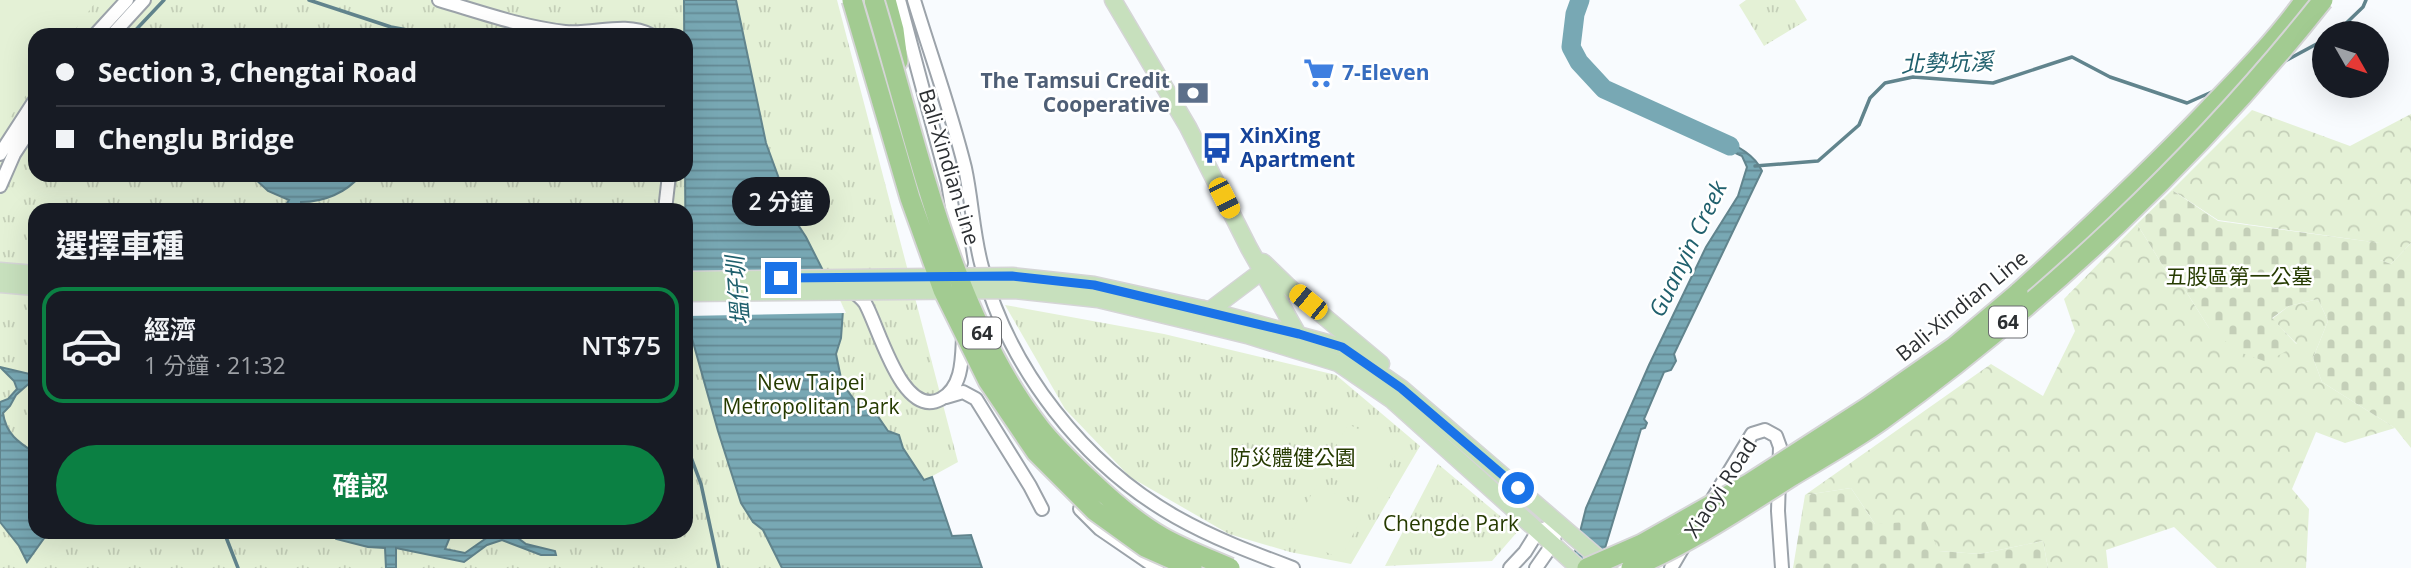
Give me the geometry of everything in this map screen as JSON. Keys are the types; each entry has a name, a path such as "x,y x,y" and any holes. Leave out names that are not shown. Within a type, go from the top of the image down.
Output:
{"highway":[{"name":"Bali-Xindian Line","path":"850,0 910,198 943,290 988,381 1036,452 1095,511 1145,547 1192,568"},
{"name":"Bali-Xindian Line","path":"874,0 927,184 962,286 984,338 1039,427 1063,455 1136,519 1163,537 1230,568"},
{"path":"886,0 894,30 902,93"},
{"name":"Bali-Xindian Line","path":"1587,568 1642,544 1749,482 1868,407 1954,346 2037,276 2158,161 2246,69 2305,0"},
{"name":"Bali-Xindian Line","path":"1631,568 1705,530 1880,422 1969,354 2039,296 2188,153 2257,78 2323,0"}],"main road":[{"path":"1113,0 1188,127 1249,248 1299,334 1305,352"},
{"path":"1249,248 1290,288 1404,383 1436,417"},
{"path":"0,271 28,273"},
{"path":"1203,315 1262,271"},
{"path":"693,280 1012,276 1094,285 1203,315 1338,363 1391,400 1578,568"},
{"path":"0,284 28,286"},
{"path":"693,293 1015,289 1203,315 1299,334 1342,347 1401,388 1610,568"}],"street":[{"path":"101,28 127,0"},
{"path":"118,28 144,0"},
{"path":"439,0 543,28"},
{"path":"899,0 948,183 976,360 1033,461 1100,529 1157,568"},
{"path":"914,0 965,168 981,266 995,307 1036,384 1096,456 1135,489 1197,528 1293,568"},
{"path":"0,154 28,111"},
{"path":"0,186 14,154 28,133"},
{"path":"666,203 668,182"},
{"path":"693,286 833,284 853,292 864,303 906,389 925,402 934,402 963,392 976,399 1042,509"},
{"path":"942,398 955,385 959,375 965,297"},
{"name":"Xiaoyi Road","path":"1671,568 1752,434 1765,430 1776,436 1780,447 1778,511 1782,568"},
{"path":"1510,568 1525,552 1538,531 1565,528 1557,549 1536,568"}],"green space":[{"name":"New Taipei Metropolitan Park","path":"0,0 837,0 958,462 781,559 783,568 0,568"},
{"path":"0,0 97,0 76,28 28,28 28,93 0,131"},
{"path":"1746,0 1795,0 1807,20 1764,46 1739,5"},
{"path":"2252,110 2350,146 2411,114 2411,243 2391,264 2380,260 2379,243 2218,220 2172,190"},
{"name":"五股區第一公墓","path":"2172,190 2218,221 2380,243 2380,260 2391,264 2411,243 2411,448 2395,428 2322,382 2313,358 2328,321 2318,299 2289,306 2272,318 2297,345 2267,362 2239,352 2209,328 2182,285 2168,274 2137,224"},
{"path":"2137,224 2168,274 2182,285 2209,328 2297,344 2272,319 2289,306 2318,299 2328,321 2313,358 2322,382 2395,428 2345,443 2316,432 2292,489 2309,509 2306,568 2217,568 2174,527 2106,550 2108,568 2048,568 2043,541 1980,554 1939,551 1875,524 1851,488 1805,495 1991,364 2043,396 2075,331 2064,299"},
{"name":"防災體健公園","path":"1005,305 1164,334 1336,375 1420,446 1351,564 1290,552 1229,534 1130,477 1065,409"},
{"path":"1348,424 1398,449 1372,498 1322,473"},
{"name":"Chengde Park","path":"1438,464 1518,531 1492,561 1385,566"},
{"path":"1317,484 1366,510 1340,559 1290,534"},
{"path":"1851,488 1875,524 1925,521 1939,551 1980,554 2043,541 2048,568 1793,568 1805,495"}],"water":[{"name":"塭仔圳","path":"684,0 736,0 766,143 793,217 843,310 841,338 836,354 842,383 858,405 866,399 888,431 899,435 903,448 924,480 932,477 952,536 971,535 982,568 782,568 763,530 753,522 741,503 693,342 693,203 685,203 685,182 693,182 693,28 684,28"},
{"path":"1707,131 1746,152 1762,171 1674,354 1676,361 1671,370 1664,372 1644,419 1647,423 1645,428 1641,429 1599,568 1571,568 1586,508 1649,365 1706,247 1738,196 1747,167 1742,156 1707,140"},
{"path":"258,182 354,182 334,195 301,203 287,203 289,200 268,191"},
{"path":"0,367 28,374 28,384 3,413 7,427 14,437 28,448 28,539 43,539 27,562 19,546 0,522 0,402 8,399 17,389 14,381"},
{"path":"336,539 449,539 445,549 465,553 485,539 519,539 526,544 555,551 556,555 541,555 502,540 487,545 464,562 396,548 396,568 386,568 385,548"}],"pier":[{"path":"826,270 846,313 693,316 693,274"}],"waterway":[{"path":"138,28 164,0"},
{"path":"309,0 396,28"},
{"name":"Guanyin Creek","path":"1580,0 1575,14 1571,47 1579,62 1604,89 1730,146"},
{"name":"北勢坑溪","path":"2348,21 2363,7 2366,0"},
{"name":"北勢坑溪","path":"2283,62 2312,46"},
{"name":"北勢坑溪","path":"1755,166 1818,161 1859,125 1870,98 1885,83 1913,77 1993,83 2072,57 2110,77 2187,103 2214,91"},
{"path":"693,463 701,484 719,568"},
{"path":"227,539 238,568"}],"place":[{"name":"7-Eleven","path":"1319,73"},
{"name":"The Tamsui Credit Cooperative","path":"1193,93"},
{"name":"XinXing Apartment","path":"1217,148"}],"route":[{"path":"781,278 1012,276 1094,285 1135,293 1299,334 1342,347 1401,388 1518,488"}]}
